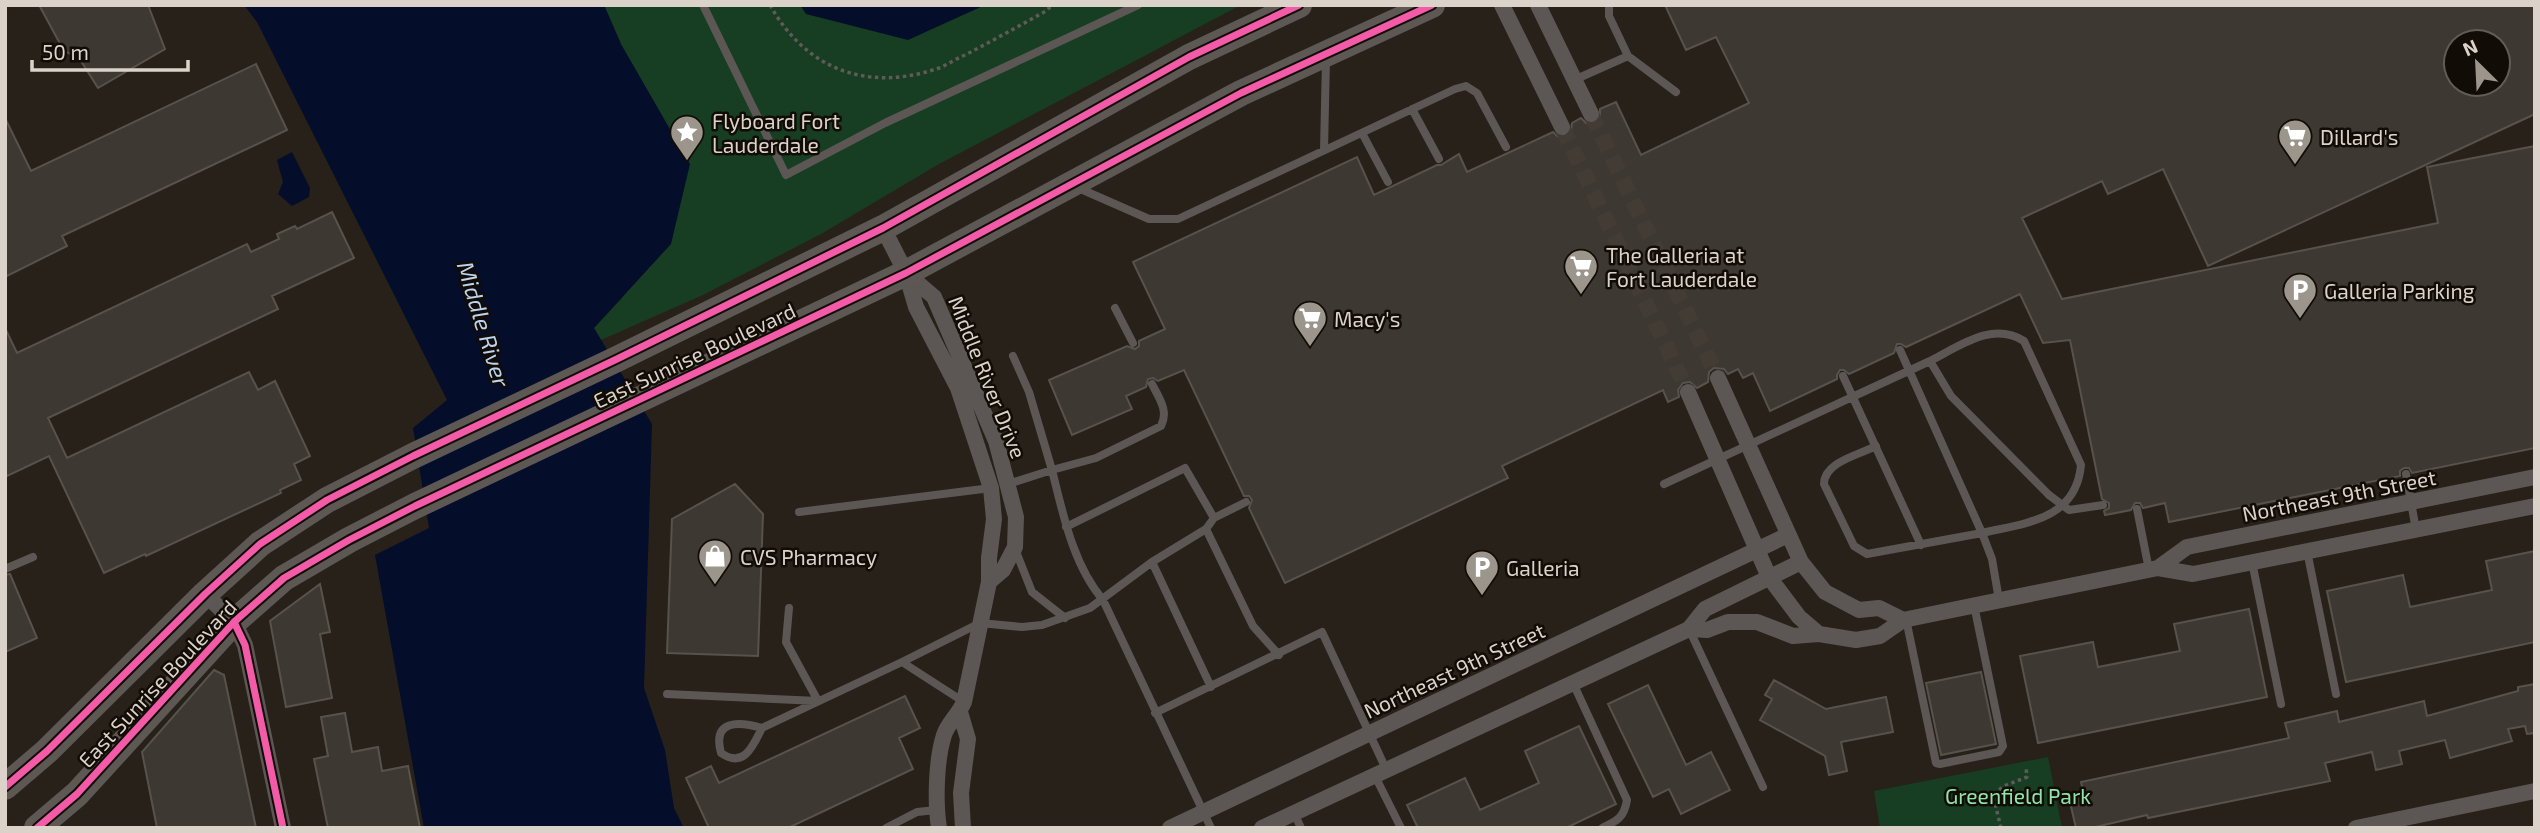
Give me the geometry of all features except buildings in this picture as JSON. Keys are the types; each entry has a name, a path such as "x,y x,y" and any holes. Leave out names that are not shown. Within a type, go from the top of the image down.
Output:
{"main road":[{"name":"East Sunrise Boulevard","path":"5,788 47,751 205,594 260,544 327,500 412,456 883,228 1189,57 1299,5"},
{"name":"East Sunrise Boulevard","path":"37,828 77,794 234,622 284,578 415,506 906,273 1241,93 1432,5"}],"street":[{"path":"1502,5 1562,127"},
{"path":"1538,5 1591,114"},
{"name":"Middle River Drive","path":"883,228 906,273 916,307 957,388 991,488 995,519 989,558 989,582 962,707 944,734 937,783 936,810 939,828"},
{"name":"Middle River Drive","path":"906,273 934,297 996,441 1008,484 1016,517 1014,547 1003,570 989,582"},
{"path":"1718,378 1801,562 1825,592 1859,610 1879,608 1904,620"},
{"path":"1688,392 1769,578 1799,617 1819,634"},
{"name":"Northeast 9th Street","path":"2153,569 2187,548 2535,477"},
{"name":"Northeast 9th Street","path":"1689,629 1707,630 1728,622 1757,622 1793,636 1819,634 1856,640 1880,636 1904,620 2153,569 2193,574 2535,506"},
{"name":"Northeast 9th Street","path":"1170,828 1788,535"},
{"path":"1262,828 1297,820 1380,772 1689,629 1705,609 1801,562"},
{"path":"205,594 234,622 245,645 283,828"},
{"name":"Middle River Drive","path":"962,707 968,739 961,793 963,828"},
{"path":"2356,828 2535,791"}],"lane":[{"path":"703,5 786,175 886,123 1138,5"},
{"path":"1609,5 1609,16 1628,56 1676,92"},
{"path":"1324,150 1326,55"},
{"path":"1574,80 1628,56"},
{"path":"1070,185 1149,219 1178,219 1466,86 1477,93 1506,147"},
{"path":"1412,109 1439,159"},
{"path":"1362,133 1388,182"},
{"path":"1115,307 1133,344"},
{"path":"1664,484 1980,337 1996,332 2011,333 2024,341 2081,465 2077,487 2052,515 2041,520 1867,554 1854,546 1824,484 1824,475 1829,468 1876,446"},
{"path":"1900,350 1982,533 1992,559 1999,600"},
{"path":"1013,356 1029,392 1066,527 1092,587 1103,600 1211,828"},
{"path":"1930,360 1951,396 2049,495 2069,510 2103,505"},
{"path":"1843,376 1921,545"},
{"path":"1008,484 1096,458 1160,426 1165,416 1164,410 1152,384"},
{"path":"1066,527 1185,468 1214,518"},
{"path":"2406,474 2416,530"},
{"path":"799,512 991,488"},
{"path":"762,728 737,723 727,726 721,732 718,742 721,754 730,759 739,758 748,753 762,728 980,623 1021,627 1042,625 1090,608 1152,562 1206,529 1214,518 1246,502"},
{"path":"2137,509 2153,569"},
{"path":"1206,529 1253,626 1279,654"},
{"path":"1014,547 1032,593 1066,618"},
{"path":"2307,551 2336,694"},
{"path":"5,569 33,557"},
{"path":"1152,562 1211,687"},
{"path":"2252,562 2281,704"},
{"path":"1904,620 1936,763 1998,752 2003,746 1974,605"},
{"path":"789,608 786,642 818,701"},
{"path":"1689,629 1763,787"},
{"path":"1155,713 1322,632 1370,733 1380,772 1401,828"},
{"path":"902,662 962,707"},
{"path":"1573,683 1627,800 1625,813 1618,821 1602,828"},
{"path":"667,694 818,701"},
{"path":"886,828 917,812 936,810"}],"path":[{"path":"770,5 809,53 834,69 865,76 902,77 937,68 1011,31 1052,5"},
{"path":"2001,828 1993,795 2004,786 2027,776 2026,767"}],"green space":[{"path":"604,5 1241,5 939,164 821,234 703,295 601,340 594,328 623,297 621,44"},
{"name":"Greenfield Park","path":"2048,757 2062,828 1880,828 1874,791"}],"water":[{"name":"Middle River","path":"244,5 604,5 621,44 690,164 671,244 594,328 652,424 644,688 665,750 674,808 684,828 424,828 375,555 429,528 413,428 447,400 257,22"},
{"path":"800,5 985,5 908,40 806,14"},
{"path":"292,152 310,188 309,197 292,206 278,194 283,182 277,160"}],"tunnel":[{"path":"1591,114 1718,378"},
{"path":"1562,127 1688,392"}],"cycle path":[{"path":"5,787 47,751 205,594 260,544 327,500 883,228 1189,57 1299,5"},
{"path":"37,828 77,794 234,622 284,578 415,506 906,273 1241,93 1432,5"},
{"path":"234,622 245,645 283,828"}],"place":[{"name":"Flyboard Fort Lauderdale","path":"687,162"},
{"name":"Dillard's","path":"2295,166"},
{"name":"The Galleria at Fort Lauderdale","path":"1581,296"},
{"name":"Galleria Parking","path":"2300,320"},
{"name":"Macy's","path":"1310,348"},
{"name":"CVS Pharmacy","path":"715,586"},
{"name":"Galleria","path":"1482,597"}]}
